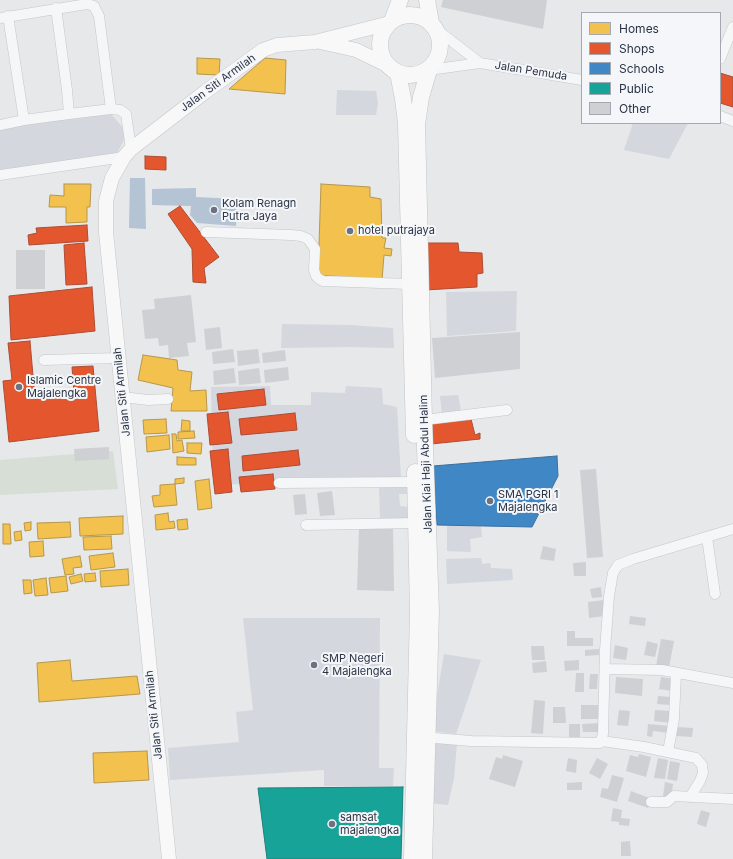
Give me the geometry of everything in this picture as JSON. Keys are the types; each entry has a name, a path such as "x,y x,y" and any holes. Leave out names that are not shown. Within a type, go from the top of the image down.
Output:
{"main road":[{"path":"392,69 382,55 380,43 383,32 391,22 400,0"},
{"path":"315,42 356,50 406,76 415,76 429,70 438,58 440,51 441,43 434,26 427,0"},
{"path":"315,42 391,22 405,15 419,16 434,26"},
{"name":"Jalan Siti Armilah","path":"169,859 118,358 106,232 106,201 112,178 128,153 205,92 263,50 277,45 315,42"},
{"name":"Jalan Kiai Haji Abdul Halim","path":"392,69 403,99 406,123 424,859"},
{"name":"Jalan Kiai Haji Abdul Halim","path":"412,859 431,611 424,420 417,124 421,97 429,70"}],"street":[{"path":"24,120 4,17 56,8 87,4 94,6 97,9 111,108"},
{"path":"56,8 69,114"},
{"path":"434,26 480,63"},
{"path":"721,57 733,27"},
{"path":"429,70 480,63"},
{"name":"Jalan Pemuda","path":"480,63 581,80"},
{"path":"0,125 24,120 111,108 120,110 126,114 128,153 0,175"},
{"path":"721,116 733,121"},
{"path":"206,232 301,236 308,239 315,249 314,270 319,279 323,281 409,284"},
{"path":"44,360 118,358"},
{"path":"122,397 148,400 168,399"},
{"path":"424,420 507,410"},
{"path":"279,483 415,482"},
{"path":"306,525 416,523"},
{"path":"421,737 471,741 598,744 602,740 609,596 613,573 618,565 633,559 733,529"},
{"path":"707,537 715,594"},
{"path":"605,669 662,670 733,683"},
{"path":"668,752 674,719 676,673"},
{"path":"602,740 694,757 702,765 703,773 690,797"},
{"path":"651,802 667,802 674,796 733,799"}],"shaded area":[{"path":"337,90 376,91 378,103 376,115 336,115"},
{"path":"110,113 128,133 117,153 0,171 0,130 24,124"},
{"path":"633,124 687,124 669,159 624,150"},
{"path":"517,291 516,331 447,336 446,292"},
{"path":"282,324 350,325 393,328 394,348 281,348"},
{"path":"270,386 271,405 311,405 311,392 345,393 346,386 382,388 383,404 397,407 401,479 213,485 211,387"},
{"path":"458,395 462,415 442,415 440,396"},
{"path":"113,451 118,489 0,495 0,460"},
{"path":"379,485 407,485 407,494 399,494 400,506 407,507 408,519 380,520"},
{"path":"447,526 481,526 482,537 470,539 471,552 447,551"},
{"path":"481,558 482,564 490,563 491,568 512,569 513,580 447,584 446,559"},
{"name":"SMP Negeri 4 Majalengka","path":"243,618 380,618 379,768 394,768 393,786 324,786 324,770 170,780 168,748 239,742 236,712 253,710"},
{"path":"444,654 481,660 456,734 431,731"},
{"path":"431,743 457,743 454,778 448,805 429,803"}],"water":[{"path":"130,178 145,178 146,229 129,228"},
{"name":"Kolam Renagn Putra Jaya","path":"196,188 196,197 237,199 236,226 197,223 190,215 191,206 152,205 152,189"}],"building: Homes":[{"path":"197,58 220,59 219,75 197,74"},
{"path":"265,58 286,60 285,94 229,89"},
{"path":"64,184 91,184 90,207 87,207 87,222 66,223 66,207 49,207 50,195 64,196"},
{"name":"hotel putrajaya","path":"321,184 370,187 370,197 381,199 382,238 386,238 384,248 392,249 391,256 384,255 382,280 318,275"},
{"path":"143,355 177,360 178,370 192,372 190,391 206,390 207,411 171,411 173,388 138,380"},
{"path":"166,419 167,433 144,434 143,420"},
{"path":"182,420 190,421 190,431 181,431"},
{"path":"194,431 195,438 178,439 178,432"},
{"path":"172,434 176,434 177,441 182,440 184,451 173,453"},
{"path":"169,435 170,449 147,452 146,437"},
{"path":"187,443 202,443 201,454 187,453"},
{"path":"177,457 196,458 196,465 177,465"},
{"path":"184,478 184,483 175,484 175,479"},
{"path":"209,479 212,508 198,510 195,481"},
{"path":"175,484 177,505 154,507 152,496 160,495 160,485"},
{"path":"168,513 169,522 174,521 175,528 156,530 155,515"},
{"path":"123,516 123,534 80,536 79,518"},
{"path":"187,519 188,529 178,530 177,520"},
{"path":"31,522 31,530 25,531 24,523"},
{"path":"70,522 71,537 38,539 37,523"},
{"path":"3,524 10,524 11,544 3,544"},
{"path":"21,531 22,540 15,541 14,532"},
{"path":"111,536 112,549 84,550 83,537"},
{"path":"43,541 44,556 30,557 29,542"},
{"path":"113,553 115,567 91,570 89,556"},
{"path":"80,556 82,567 73,568 74,574 65,575 62,559"},
{"path":"128,569 129,585 101,587 100,571"},
{"path":"95,573 96,581 85,582 84,574"},
{"path":"81,574 83,581 71,584 69,577"},
{"path":"66,576 68,591 51,593 49,578"},
{"path":"46,578 48,595 35,596 33,580"},
{"path":"23,580 31,580 32,593 24,594"},
{"path":"70,660 72,681 137,676 140,694 39,702 37,663"},
{"path":"147,751 149,780 94,783 93,753"}],"building: Shops":[{"path":"721,73 733,77 733,107 721,103"},
{"path":"145,156 166,157 166,170 145,169"},
{"path":"180,206 219,257 204,268 206,283 193,282 192,249 168,214"},
{"path":"87,225 88,241 29,245 28,235 37,233 36,228"},
{"path":"84,243 87,284 66,285 64,245"},
{"path":"424,243 458,243 459,252 482,253 483,273 477,274 477,287 425,290"},
{"path":"92,287 95,331 11,340 9,296"},
{"name":"Islamic Centre Majalengka","path":"30,341 35,399 74,393 72,367 93,366 99,431 9,442 3,381 12,380 8,343"},
{"path":"264,389 266,405 219,410 217,394"},
{"path":"228,412 232,443 210,445 207,414"},
{"path":"295,413 297,430 241,435 239,419"},
{"path":"471,419 475,435 480,433 480,439 431,444 429,422"},
{"path":"228,449 232,492 215,494 210,451"},
{"path":"298,450 300,465 243,471 242,456"},
{"path":"273,474 275,489 241,492 239,477"}],"building: Schools":[{"name":"SMA PGRI 1 Majalengka","path":"557,456 558,476 532,527 437,525 433,466"}],"building: Public":[{"name":"samsat majalengka","path":"403,787 401,859 267,859 258,788"}],"building: Other":[{"path":"443,0 547,0 543,29 441,7"},
{"path":"16,250 45,250 45,289 16,289"},
{"path":"191,295 196,342 187,343 189,356 169,358 168,345 159,346 158,338 145,339 142,310 155,309 154,299"},
{"path":"220,327 222,348 206,350 204,329"},
{"path":"520,332 520,369 435,378 432,338"},
{"path":"233,349 235,362 213,364 212,352"},
{"path":"258,349 260,363 238,366 237,351"},
{"path":"285,350 286,361 263,363 262,353"},
{"path":"288,367 289,380 265,383 264,370"},
{"path":"234,368 236,383 214,385 213,371"},
{"path":"259,368 261,383 239,385 238,371"},
{"path":"109,447 109,459 75,461 74,449"},
{"path":"596,469 603,557 587,558 580,470"},
{"path":"332,491 335,515 320,516 317,493"},
{"path":"305,494 307,514 295,515 293,495"},
{"path":"393,527 394,591 357,590 359,528"},
{"path":"543,546 556,549 554,561 540,559"},
{"path":"586,562 586,576 574,576 573,563"},
{"path":"601,587 602,597 592,598 590,589"},
{"path":"604,600 605,616 589,618 588,602"},
{"path":"630,616 646,618 645,626 629,624"},
{"path":"567,631 575,631 575,638 593,638 593,646 567,646"},
{"path":"661,639 674,641 669,668 656,666"},
{"path":"647,641 658,644 655,657 644,655"},
{"path":"615,645 628,648 626,660 613,658"},
{"path":"531,646 544,646 545,660 532,660"},
{"path":"599,649 599,655 585,656 585,650"},
{"path":"579,660 579,670 565,671 564,661"},
{"path":"546,661 547,672 533,673 532,663"},
{"path":"576,673 584,673 584,692 575,692"},
{"path":"590,674 598,674 597,689 589,689"},
{"path":"616,677 643,679 642,696 615,693"},
{"path":"661,677 674,679 672,691 659,689"},
{"path":"658,696 671,697 670,705 657,704"},
{"path":"534,700 545,701 543,734 531,733"},
{"path":"581,705 601,705 601,719 581,719"},
{"path":"553,707 565,707 566,723 553,723"},
{"path":"619,710 630,711 628,726 617,725"},
{"path":"655,710 672,711 671,723 654,721"},
{"path":"599,723 599,732 583,732 582,724"},
{"path":"569,724 580,724 580,737 569,738"},
{"path":"648,724 670,726 669,733 653,731 652,737 647,736"},
{"path":"677,727 693,728 692,737 676,736"},
{"path":"639,754 651,757 646,777 626,771 630,755 638,757"},
{"path":"503,755 523,761 515,787 489,779 496,757 502,759"},
{"path":"568,758 577,760 576,773 566,771"},
{"path":"597,758 608,764 600,779 589,773"},
{"path":"658,758 668,760 665,779 654,778"},
{"path":"670,761 680,763 677,781 667,779"},
{"path":"612,775 624,778 617,802 600,797 602,788 608,789"},
{"path":"582,782 582,790 567,790 567,783"},
{"path":"665,782 673,784 671,798 663,796"},
{"path":"631,791 652,799 648,808 628,801"},
{"path":"613,808 622,810 621,818 630,819 629,826 619,825 619,822 611,821"},
{"path":"701,810 710,813 706,827 697,824"},
{"path":"630,841 631,856 621,856 621,842"}],"place":[{"name":"Kolam Renagn Putra Jaya","path":"214,210"},
{"name":"hotel putrajaya","path":"350,231"},
{"name":"Islamic Centre Majalengka","path":"19,387"},
{"name":"SMA PGRI 1 Majalengka","path":"490,501"},
{"name":"SMP Negeri 4 Majalengka","path":"314,665"},
{"name":"samsat majalengka","path":"332,824"}]}
